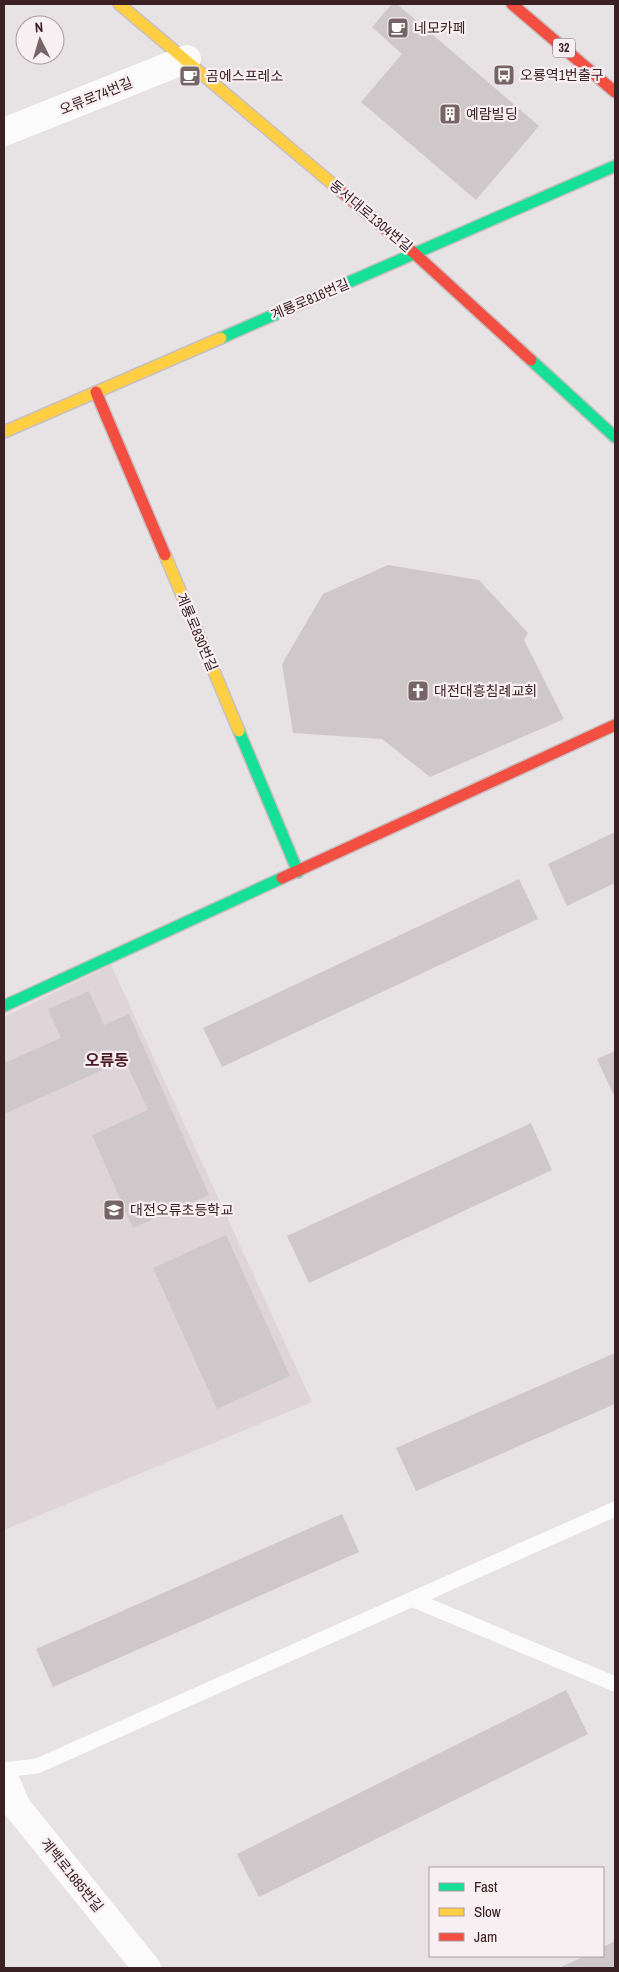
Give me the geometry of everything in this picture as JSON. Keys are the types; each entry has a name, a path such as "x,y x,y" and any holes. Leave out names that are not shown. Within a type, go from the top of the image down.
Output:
{"street":[{"name":"동서대로1304번길","path":"119,4 187,59 414,253 615,437"},
{"name":"32","path":"512,4 615,92"},
{"name":"오류로74번길","path":"4,132 187,59"},
{"name":"계룡로816번길","path":"4,432 615,166"},
{"name":"계룡로830번길","path":"96,392 298,872"},
{"path":"4,1006 615,725"},
{"name":"계백로1685번길","path":"4,1777 17,1807 147,1968"}],"lane":[{"path":"4,1770 37,1766 615,1509"},
{"path":"414,1600 615,1684"}],"shaded area":[{"name":"대전오류초등학교","path":"111,965 312,1402 4,1530 4,1017"}],"building":[{"name":"예람빌딩","path":"392,4 397,4 539,126 476,200 361,102 402,54 372,27"},
{"name":"대전대흥침례교회","path":"388,565 479,580 528,633 524,640 564,719 430,777 382,739 293,733 282,664 323,594"},
{"path":"615,832 615,883 567,906 548,864"},
{"path":"519,879 538,919 222,1067 203,1028"},
{"path":"89,991 104,1025 129,1014 209,1195 133,1228 92,1135 148,1110 125,1060 4,1114 4,1063 61,1038 48,1009"},
{"path":"615,1051 615,1098 597,1059"},
{"path":"531,1123 552,1170 309,1283 287,1236"},
{"path":"226,1235 290,1376 217,1409 153,1268"},
{"path":"615,1353 615,1404 416,1491 396,1448"},
{"path":"342,1514 359,1552 53,1687 36,1649"},
{"path":"566,1690 588,1734 259,1897 237,1854"},
{"path":"615,1941 615,1968 559,1968 583,1957 604,1957 604,1946"}],"traffic: fast":[{"path":"221,338 615,166"},
{"path":"531,360 615,437"},
{"path":"239,731 298,872"},
{"path":"4,1006 282,878"}],"traffic: slow":[{"path":"119,4 342,192"},
{"path":"4,432 221,338"},
{"path":"165,555 239,731"}],"traffic: jam":[{"path":"512,4 615,92"},
{"path":"342,192 414,253 531,360"},
{"path":"96,392 165,555"},
{"path":"282,878 615,725"}],"place":[{"name":"네모카페","path":"398,28"},
{"name":"오룡역1번출구","path":"504,75"},
{"name":"곰에스프레소","path":"190,76"},
{"name":"예람빌딩","path":"450,114"},
{"name":"대전대흥침례교회","path":"418,691"},
{"name":"대전오류초등학교","path":"114,1210"}],"district":[{"name":"오류동","path":"107,1060"}]}
